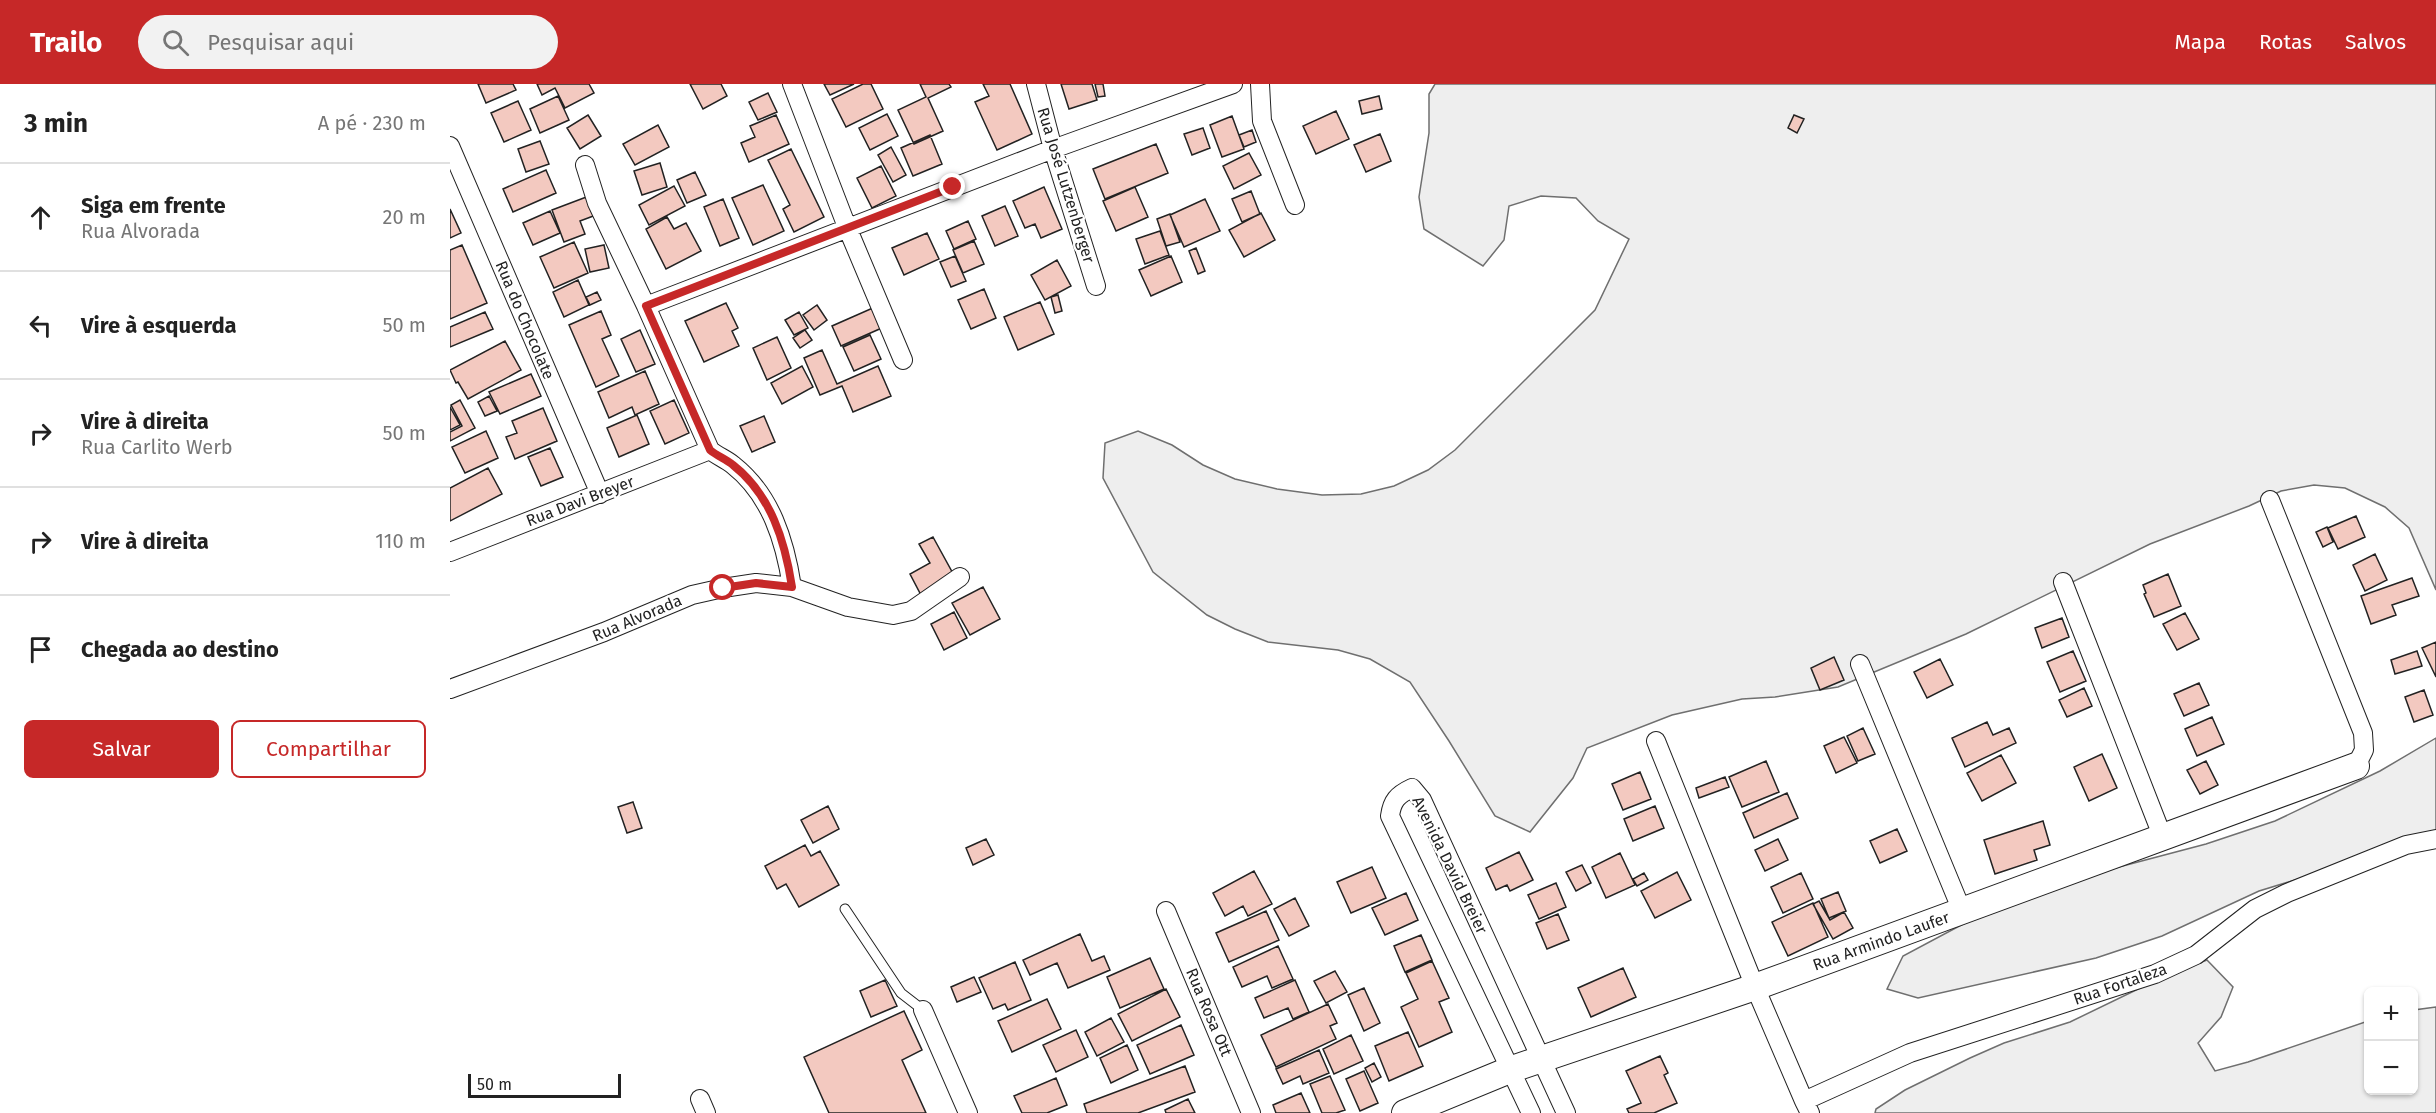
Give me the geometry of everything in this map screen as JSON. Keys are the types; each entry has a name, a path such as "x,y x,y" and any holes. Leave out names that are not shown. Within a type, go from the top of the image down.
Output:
{"street":[{"path":"792,84 847,226 903,360"},
{"name":"Rua José Lutzenberger","path":"1036,84 1053,148 1096,286"},
{"path":"646,306 847,226 1053,148 1233,84"},
{"path":"1260,84 1262,121 1295,205"},
{"name":"Rua do Chocolate","path":"450,146 600,494"},
{"path":"585,165 597,203 710,450 732,464 756,487 776,523 788,559 792,587"},
{"name":"Rua Davi Breyer","path":"450,552 710,450"},
{"path":"2270,500 2363,733 2364,750 2356,766"},
{"name":"Rua Alvorada","path":"450,689 594,636 692,595 756,583 792,587 848,607 893,615 911,611 960,577"},
{"path":"2063,582 2163,838"},
{"path":"1860,664 1962,911"},
{"path":"1656,741 1755,987 1807,1107"},
{"name":"Rua Armindo Laufer","path":"1405,1113 1542,1058 1755,987 2356,766"},
{"name":"Avenida David Breier","path":"1532,1113 1390,816 1392,803 1400,794 1412,788 1422,800 1566,1113"},
{"name":"Rua Fortaleza","path":"1807,1107 1910,1053 2155,974 2196,955 2255,909 2287,893 2406,845 2436,839"},
{"name":"Rua Rosa Ott","path":"1166,911 1251,1113"},
{"path":"922,1010 968,1113"}],"lane":[{"path":"845,909 901,993 922,1010"}],"shaded area":[{"path":"1435,84 2436,84 2436,590 2409,528 2385,507 2345,488 2314,485 2281,491 2249,506 2150,544 1966,634 1838,687 1775,697 1742,699 1672,715 1587,748 1573,778 1530,832 1495,816 1410,682 1370,659 1338,650 1268,642 1207,615 1153,572 1103,478 1105,443 1138,431 1172,445 1203,465 1235,479 1277,489 1322,495 1361,494 1394,486 1428,470 1455,450 1595,310 1629,239 1598,221 1576,198 1541,196 1509,206 1504,240 1483,266 1424,229 1419,197 1429,133 1429,94"},
{"path":"2436,738 2436,837 2259,891 2162,936 2096,958 1918,998 1887,989 1903,956 1965,923 2100,872 2206,844 2275,821 2380,771"},
{"path":"2207,960 2233,987 2221,1017 2198,1043 2215,1071 2364,1022 2364,1095 2418,1095 2418,1009 2436,1007 2436,1113 1875,1113 1876,1109 1905,1090 1970,1058 2004,1043 2070,1022 2165,976"}],"building":[{"path":"478,84 513,84 516,90 486,103"},
{"path":"537,84 589,84 594,93 565,108 555,88 542,95"},
{"path":"690,84 721,84 727,96 703,109"},
{"path":"824,84 854,84 830,95"},
{"path":"863,84 871,84 883,109 846,127 832,99"},
{"path":"920,84 949,84 951,87 928,98 943,131 914,144 898,110 926,97"},
{"path":"983,84 1010,84 1032,134 997,150 975,102 989,96"},
{"path":"1061,84 1092,84 1097,100 1069,109"},
{"path":"1095,84 1103,84 1105,96 1098,97"},
{"path":"768,93 777,112 758,120 749,102"},
{"path":"558,96 569,120 540,133 530,109"},
{"path":"1379,96 1382,109 1362,114 1359,101"},
{"path":"518,101 531,130 504,142 491,113"},
{"path":"1336,111 1349,139 1316,154 1303,126"},
{"path":"887,114 898,136 870,150 859,128"},
{"path":"588,115 601,136 580,149 567,128"},
{"path":"776,115 789,144 749,162 741,143 755,137 750,126"},
{"path":"1794,115 1804,119 1797,133 1788,128"},
{"path":"1232,116 1244,149 1222,157 1210,125"},
{"path":"658,125 669,147 635,165 623,144"},
{"path":"1203,128 1210,148 1192,155 1184,134"},
{"path":"1252,130 1256,142 1244,147 1239,135"},
{"path":"1380,134 1391,161 1366,172 1354,145"},
{"path":"930,135 942,164 913,176 901,148"},
{"path":"540,141 549,164 526,172 518,149"},
{"path":"1156,144 1168,173 1105,199 1093,169"},
{"path":"891,147 906,175 893,182 878,155"},
{"path":"791,149 824,217 794,232 783,209 790,205 768,160"},
{"path":"1249,153 1261,175 1234,189 1223,166"},
{"path":"660,163 667,187 642,195 634,171"},
{"path":"881,166 896,196 872,208 857,178"},
{"path":"546,170 556,193 513,212 503,189"},
{"path":"695,172 706,195 687,203 677,180"},
{"path":"763,185 784,231 753,245 732,198"},
{"path":"674,186 685,206 649,225 639,205"},
{"path":"1044,187 1062,229 1041,238 1035,224 1025,228 1013,201"},
{"path":"1135,187 1148,217 1116,231 1103,201"},
{"path":"1251,191 1260,214 1242,222 1232,199"},
{"path":"589,196 596,215 580,221 585,234 564,242 552,210"},
{"path":"723,199 739,238 720,246 704,207"},
{"path":"1205,199 1220,231 1184,247 1170,215"},
{"path":"1005,206 1018,236 995,246 982,216"},
{"path":"450,209 461,233 450,238"},
{"path":"550,211 560,233 533,245 523,223"},
{"path":"1261,213 1275,240 1244,257 1229,230"},
{"path":"1170,214 1180,242 1166,246 1157,219"},
{"path":"667,217 674,229 686,223 701,251 666,269 646,229"},
{"path":"968,221 976,239 954,249 946,231"},
{"path":"1160,231 1169,255 1145,264 1136,239"},
{"path":"927,233 939,259 904,275 892,248"},
{"path":"974,241 984,264 963,273 953,250"},
{"path":"574,242 588,273 554,288 540,257"},
{"path":"462,245 487,303 450,319 450,250"},
{"path":"604,245 609,268 590,272 585,249"},
{"path":"1196,248 1205,271 1198,274 1189,251"},
{"path":"955,256 966,281 951,287 940,262"},
{"path":"1171,256 1182,282 1151,296 1139,270"},
{"path":"1057,260 1071,286 1045,300 1031,275"},
{"path":"578,280 589,305 564,317 553,292"},
{"path":"984,289 996,318 971,329 958,300"},
{"path":"597,292 601,300 590,305 586,297"},
{"path":"1058,295 1062,311 1055,313 1051,297"},
{"path":"1040,302 1054,334 1018,350 1004,317"},
{"path":"726,303 738,328 732,331 739,346 704,362 685,321"},
{"path":"817,305 827,320 814,330 803,315"},
{"path":"875,307 884,327 841,346 832,326"},
{"path":"601,311 611,335 602,339 619,376 596,387 569,325"},
{"path":"485,312 493,329 450,347 450,327"},
{"path":"799,312 808,328 794,335 785,320"},
{"path":"640,330 655,364 636,372 621,339"},
{"path":"805,330 812,340 800,348 793,338"},
{"path":"870,335 881,359 854,371 843,347"},
{"path":"777,337 791,368 767,380 753,348"},
{"path":"505,341 521,370 468,399 450,370"},
{"path":"822,350 837,384 878,366 891,396 853,412 842,386 820,395 804,358"},
{"path":"802,366 813,387 782,404 771,383"},
{"path":"645,371 659,404 635,415 632,407 609,418 598,392"},
{"path":"531,374 541,396 500,414 489,392"},
{"path":"489,396 497,411 485,416 478,402"},
{"path":"460,400 475,428 450,441 450,432 462,426 451,405"},
{"path":"674,400 689,433 665,444 650,411"},
{"path":"450,407 460,425 450,430"},
{"path":"543,408 557,441 515,459 506,437 517,433 512,421"},
{"path":"637,415 649,444 619,457 607,428"},
{"path":"764,416 775,442 752,452 740,426"},
{"path":"486,431 498,458 465,473 452,447"},
{"path":"550,448 563,477 541,486 528,457"},
{"path":"488,468 502,494 450,521 450,488"},
{"path":"2356,516 2365,537 2338,549 2328,528"},
{"path":"2327,527 2333,542 2323,547 2316,532"},
{"path":"933,537 956,579 922,597 910,574 930,563 919,544"},
{"path":"2375,554 2387,580 2365,591 2353,565"},
{"path":"2168,574 2181,606 2154,617 2144,594 2146,593 2143,585"},
{"path":"2412,578 2419,596 2392,605 2396,615 2371,624 2361,596"},
{"path":"983,587 1000,619 970,635 952,603"},
{"path":"954,612 967,638 944,650 931,624"},
{"path":"2185,613 2199,639 2177,650 2163,624"},
{"path":"2062,618 2069,637 2042,648 2035,628"},
{"path":"2436,642 2436,677 2422,648"},
{"path":"2073,651 2086,681 2060,692 2047,662"},
{"path":"2417,651 2422,666 2395,674 2391,660"},
{"path":"1834,657 1844,680 1820,690 1811,668"},
{"path":"1940,659 1953,685 1927,698 1914,672"},
{"path":"2199,683 2209,705 2184,716 2174,694"},
{"path":"2084,688 2092,706 2067,717 2059,700"},
{"path":"2424,690 2433,715 2414,722 2405,697"},
{"path":"2212,717 2224,744 2197,756 2185,729"},
{"path":"1987,722 1993,735 2009,728 2016,743 1965,767 1952,738"},
{"path":"1863,728 1875,754 1858,761 1847,736"},
{"path":"1844,737 1857,763 1836,773 1824,746"},
{"path":"2102,754 2117,788 2089,801 2074,767"},
{"path":"2001,755 2016,783 1982,801 1967,773"},
{"path":"1766,761 1779,792 1742,807 1729,777"},
{"path":"2206,761 2218,785 2200,794 2187,770"},
{"path":"1640,772 1651,799 1623,810 1612,784"},
{"path":"1725,777 1729,787 1699,798 1696,788"},
{"path":"1787,793 1798,818 1754,838 1743,813"},
{"path":"633,802 642,828 627,833 618,807"},
{"path":"828,806 839,829 813,843 801,820"},
{"path":"1655,806 1664,828 1633,841 1624,819"},
{"path":"2043,821 2050,845 2034,850 2037,860 1995,874 1984,840"},
{"path":"1897,829 1907,851 1880,863 1870,841"},
{"path":"986,839 994,855 973,865 966,848"},
{"path":"1778,839 1788,860 1765,871 1755,850"},
{"path":"805,845 811,856 820,851 839,885 799,907 786,884 777,889 765,866"},
{"path":"1519,852 1533,880 1510,891 1507,885 1496,890 1486,868"},
{"path":"1620,853 1635,885 1606,898 1592,867"},
{"path":"1582,865 1591,883 1576,891 1566,872"},
{"path":"1372,867 1386,898 1351,913 1337,882"},
{"path":"1254,871 1272,904 1248,916 1243,906 1225,916 1213,893"},
{"path":"1677,872 1691,900 1655,918 1641,891"},
{"path":"1644,873 1648,880 1637,886 1633,879"},
{"path":"1801,873 1813,899 1783,913 1771,887"},
{"path":"1556,883 1566,907 1539,919 1528,895"},
{"path":"1838,892 1846,911 1829,918 1821,899"},
{"path":"1406,893 1418,920 1385,935 1372,908"},
{"path":"1295,898 1309,926 1289,936 1274,909"},
{"path":"1819,901 1830,920 1844,912 1853,928 1833,939 1813,904"},
{"path":"1813,903 1828,937 1788,956 1772,922"},
{"path":"1266,911 1279,940 1229,962 1216,933"},
{"path":"1558,914 1569,940 1547,949 1536,923"},
{"path":"1080,934 1092,961 1104,956 1110,970 1068,988 1057,963 1030,975 1023,960"},
{"path":"1421,935 1432,960 1405,972 1394,946"},
{"path":"1278,946 1293,979 1272,988 1267,976 1242,987 1233,967"},
{"path":"1150,958 1164,989 1120,1008 1107,977"},
{"path":"1432,961 1449,998 1439,1002 1452,1032 1419,1047 1401,1007 1418,999 1406,973"},
{"path":"1015,962 1031,1000 1008,1010 1005,1004 993,1009 979,978"},
{"path":"1623,968 1636,997 1591,1017 1578,988"},
{"path":"1335,971 1347,992 1326,1003 1314,981"},
{"path":"974,977 981,992 957,1002 951,987"},
{"path":"885,980 897,1006 871,1017 860,991"},
{"path":"1295,980 1309,1012 1293,1019 1288,1008 1264,1018 1255,998"},
{"path":"1364,988 1380,1023 1364,1031 1348,995"},
{"path":"1166,989 1180,1017 1132,1041 1118,1014"},
{"path":"1047,999 1061,1029 1012,1052 998,1021"},
{"path":"1328,1004 1337,1023 1330,1026 1336,1039 1276,1067 1261,1035"},
{"path":"904,1011 922,1050 902,1060 926,1113 829,1113 804,1057"},
{"path":"1111,1018 1124,1042 1097,1056 1085,1032"},
{"path":"1181,1025 1194,1055 1150,1074 1137,1045"},
{"path":"1076,1030 1088,1057 1056,1072 1043,1045"},
{"path":"1408,1032 1423,1066 1389,1081 1375,1046"},
{"path":"1351,1035 1363,1061 1334,1074 1323,1049"},
{"path":"1127,1045 1138,1070 1111,1083 1100,1058"},
{"path":"1319,1050 1329,1073 1303,1084 1300,1076 1283,1084 1276,1069"},
{"path":"1660,1056 1668,1073 1664,1075 1677,1103 1654,1113 1629,1113 1627,1109 1641,1103 1626,1071"},
{"path":"1374,1063 1381,1077 1372,1082 1365,1068"},
{"path":"1185,1066 1195,1092 1138,1113 1087,1113 1084,1104"},
{"path":"1364,1071 1378,1103 1360,1111 1346,1079"},
{"path":"1330,1076 1345,1110 1336,1113 1322,1113 1310,1084"},
{"path":"1056,1078 1067,1105 1047,1113 1022,1113 1014,1096"},
{"path":"1301,1093 1310,1113 1276,1113 1273,1105"},
{"path":"1188,1099 1195,1113 1166,1113 1165,1110"}],"route":[{"path":"723,588 756,583 792,587 788,559 776,523 756,487 732,464 710,450 646,306 847,226 953,187"}]}
